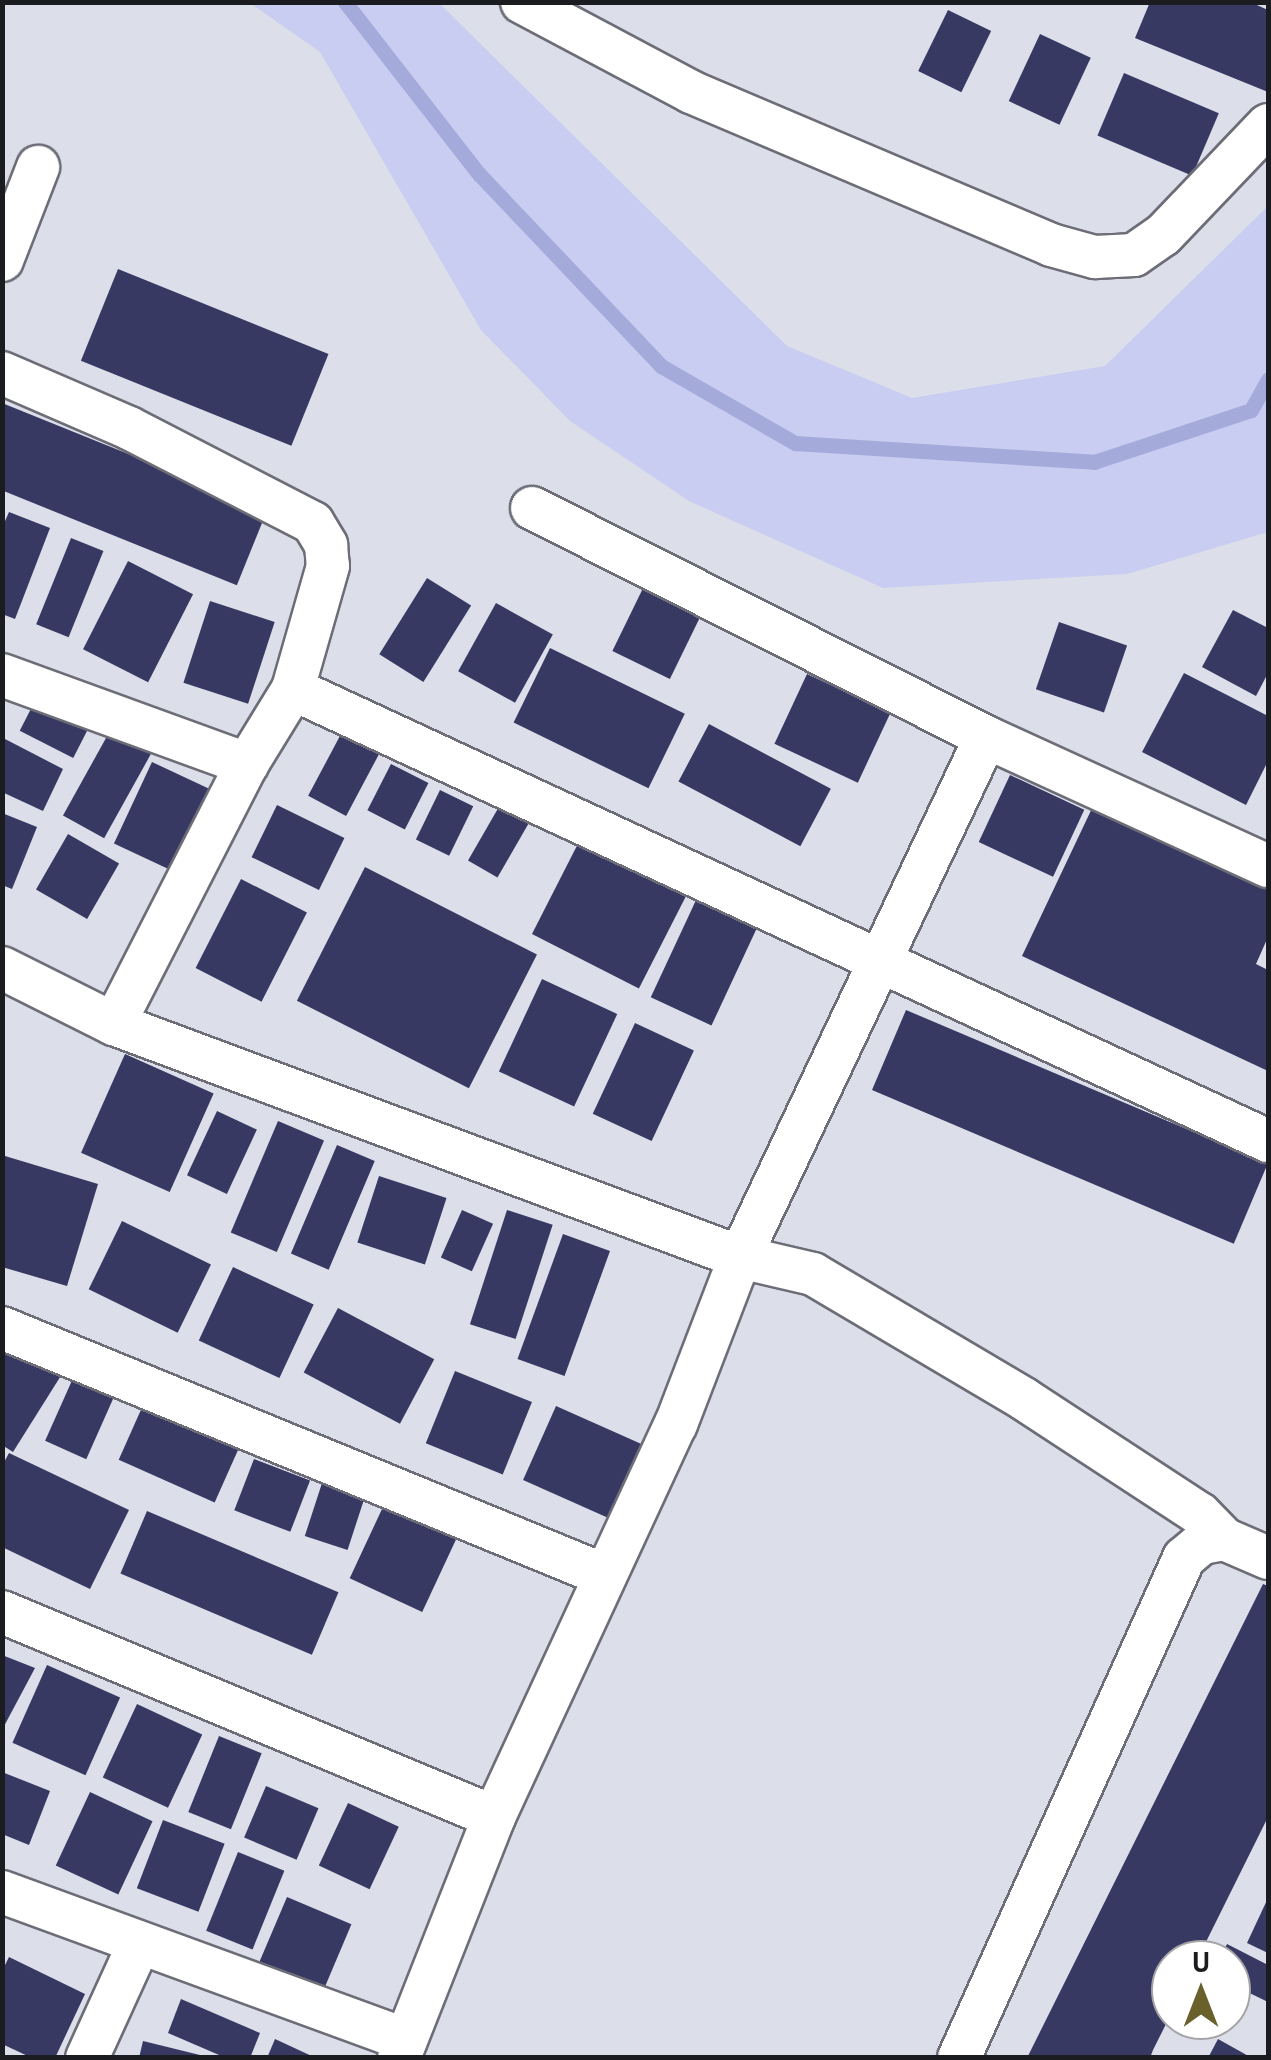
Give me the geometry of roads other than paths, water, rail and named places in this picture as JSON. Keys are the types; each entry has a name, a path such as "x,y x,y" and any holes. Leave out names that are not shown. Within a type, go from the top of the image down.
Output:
{"street":[{"path":"522,2 691,92 1051,245 1095,258 1134,255 1163,235 1268,126"},
{"path":"2,260 38,166"},
{"path":"2,374 129,428 313,523 326,545 328,566 293,689 247,764 114,1024"},
{"path":"532,508 986,737 1268,866"},
{"path":"2,676 247,764"},
{"path":"293,689 1268,1141"},
{"path":"2,1892 402,2049 494,1817 676,1424 740,1256 876,959 986,737"},
{"path":"2,968 114,1024 740,1256 813,1274 1024,1399 1200,1514 1224,1538 1268,1558"},
{"path":"2,1328 604,1575"},
{"path":"958,2058 1184,1558 1202,1543 1224,1538"},
{"path":"2,1612 494,1817"},
{"path":"88,2058 139,1944"}],"waterway":[{"path":"345,2 479,174 661,366 795,443 1094,462 1251,410 1268,379"}]}
